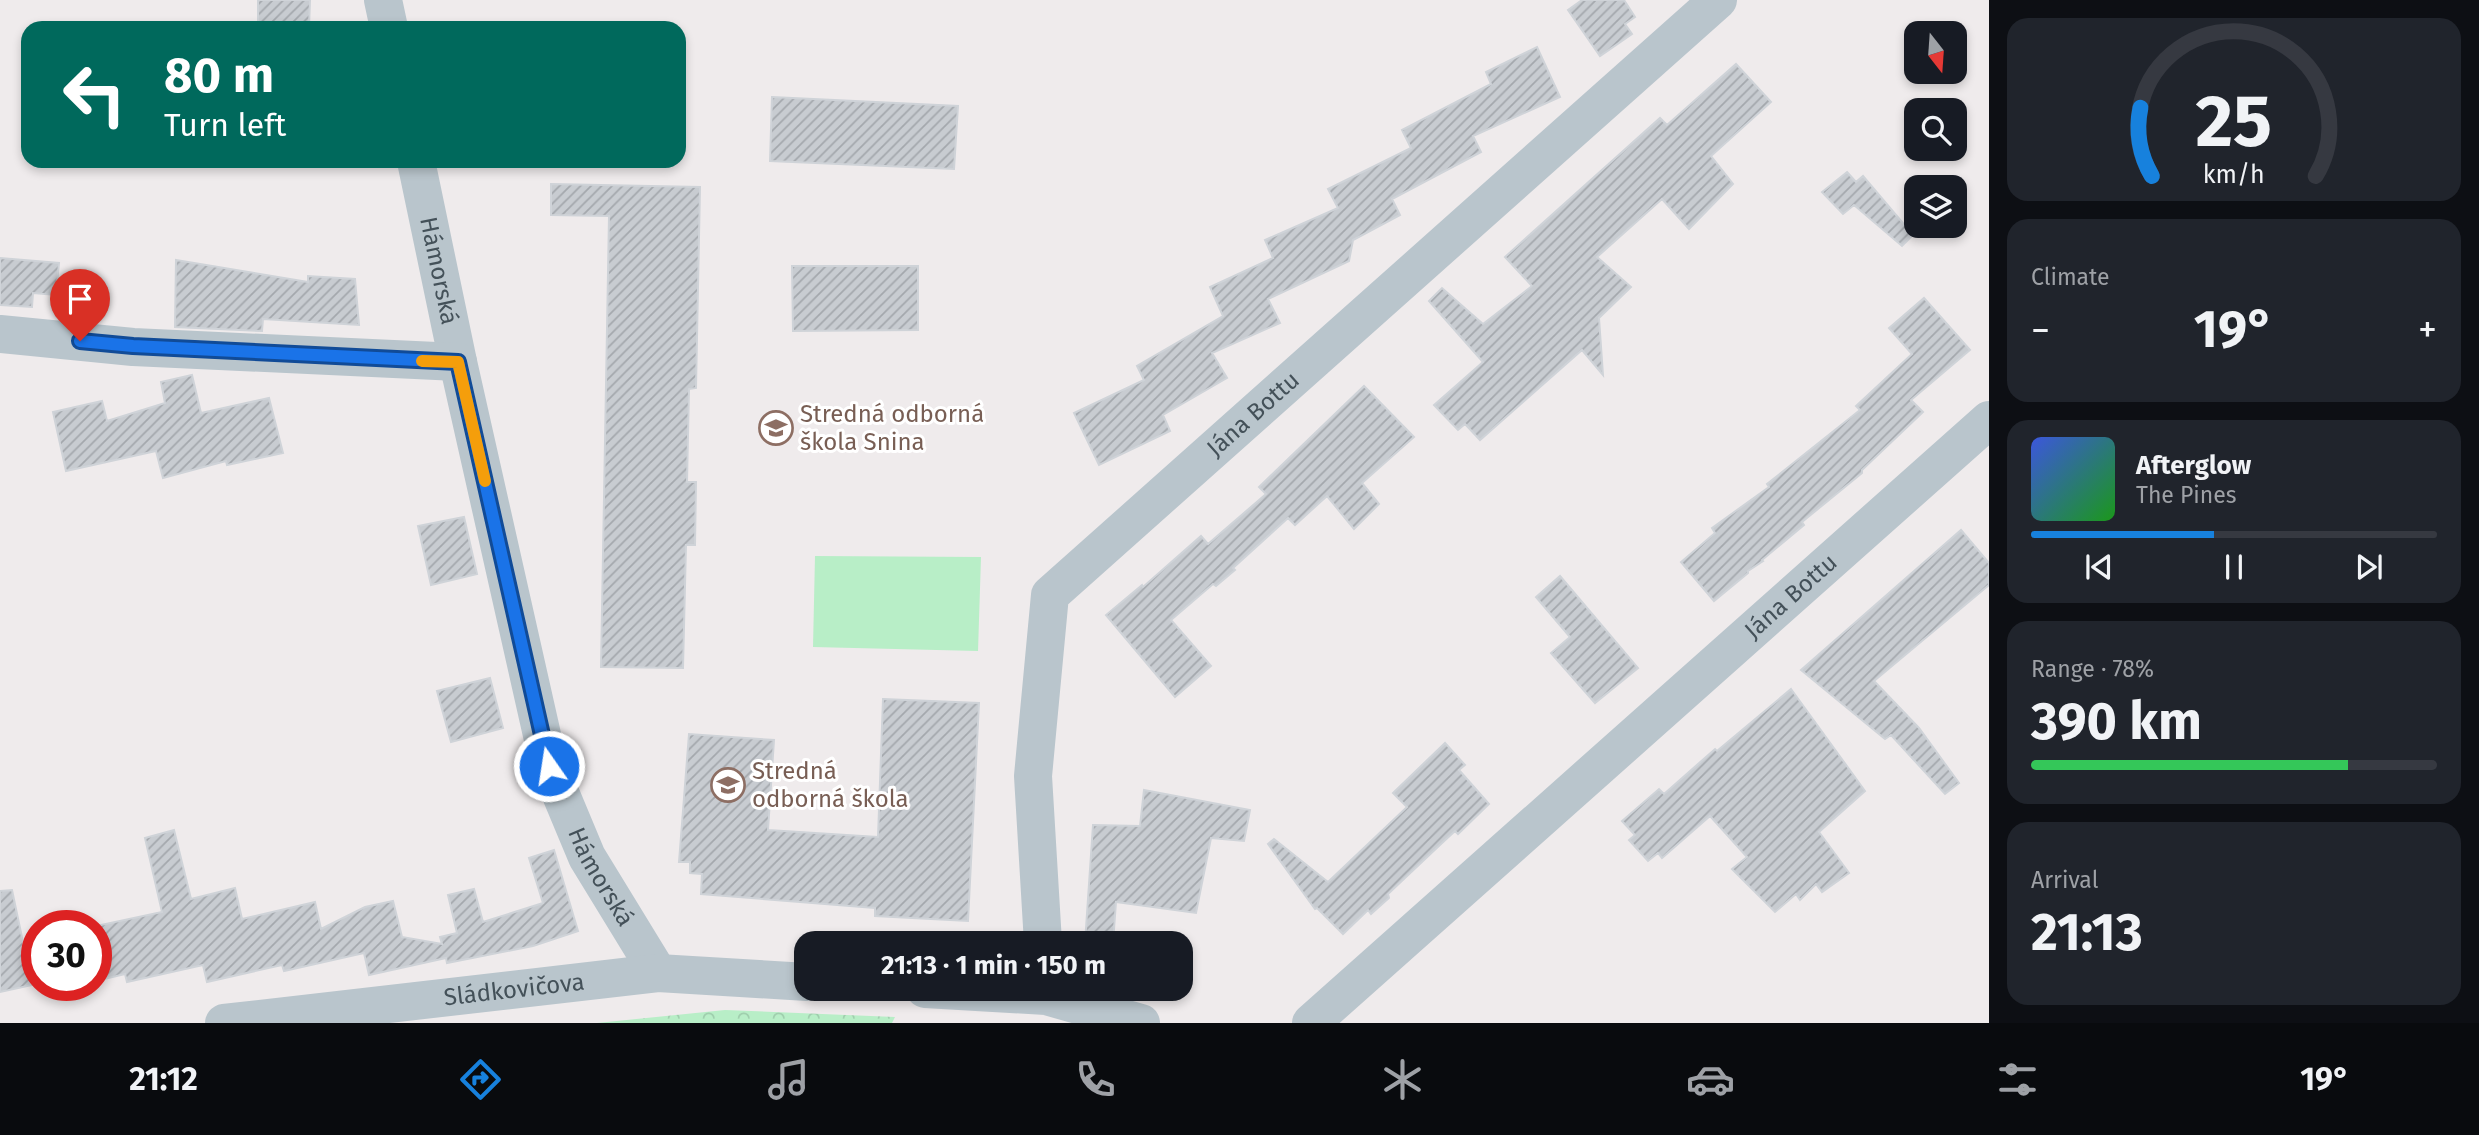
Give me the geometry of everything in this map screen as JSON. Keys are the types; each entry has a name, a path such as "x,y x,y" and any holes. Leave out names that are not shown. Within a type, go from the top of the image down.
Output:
{"street":[{"path":"383,0 388,21"},
{"name":"Jána Bottu","path":"1042,931 1033,776 1050,595 1718,0"},
{"name":"Hámorská","path":"417,168 549,766 587,857 658,973"},
{"path":"0,334 133,346 458,362"},
{"name":"Jána Bottu","path":"1311,1023 1989,420"},
{"name":"Sládkovičova","path":"224,1023 658,973 794,981"},
{"path":"1074,1001 1141,1023"}],"green space":[{"path":"815,556 981,557 978,651 813,647"},
{"path":"725,1010 895,1017 892,1023 597,1023"}],"building":[{"path":"258,0 310,0 309,21 258,21"},
{"path":"1582,0 1624,0 1635,17 1625,24 1632,34 1600,56 1568,10"},
{"path":"1537,47 1560,97 1473,136 1481,152 1392,199 1400,215 1353,240 1349,261 1268,299 1280,323 1212,353 1227,378 1163,415 1170,431 1099,465 1074,413 1144,380 1137,366 1223,316 1210,287 1273,258 1265,240 1338,208 1328,189 1411,148 1402,130 1491,84 1486,72"},
{"path":"1736,64 1771,102 1711,156 1733,184 1689,229 1662,199 1597,257 1631,287 1599,318 1603,375 1582,350 1480,440 1465,424 1458,430 1434,405 1483,362 1429,301 1442,288 1483,324 1532,286 1505,257 1660,118 1667,125"},
{"path":"772,97 958,106 954,169 770,161"},
{"path":"1847,172 1856,182 1863,176 1904,224 1904,238 1910,238 1902,246 1854,205 1843,214 1822,192"},
{"path":"551,184 700,187 696,388 689,389 687,482 696,482 695,545 686,545 683,668 601,667 609,216 551,215"},
{"path":"0,258 59,263 56,295 33,293 32,307 0,305"},
{"path":"176,260 308,282 308,276 355,279 359,325 263,319 262,331 175,327"},
{"path":"792,266 918,266 918,330 793,331"},
{"path":"1924,298 1970,350 1911,400 1923,412 1862,470 1862,473 1802,522 1804,525 1714,601 1681,562 1715,533 1712,528 1769,487 1767,484 1860,410 1856,406 1912,354 1889,328"},
{"path":"192,375 201,413 269,398 283,453 227,465 226,461 163,478 156,451 66,471 53,412 102,401 107,421 165,403 161,382"},
{"path":"1364,386 1414,437 1362,483 1379,504 1354,529 1327,496 1295,525 1288,518 1233,568 1235,570 1216,586 1213,584 1171,620 1211,666 1175,697 1106,615 1142,585 1143,587 1201,536 1208,544 1266,494 1259,487"},
{"path":"464,517 477,574 431,585 418,526"},
{"path":"1961,530 1989,563 1989,585 1874,681 1919,728 1959,783 1945,794 1891,735 1885,739 1801,670"},
{"path":"1560,576 1638,668 1595,703 1551,653 1570,637 1536,597"},
{"path":"490,678 503,728 451,742 437,691"},
{"path":"1791,689 1865,791 1819,832 1849,873 1822,892 1816,884 1800,900 1796,894 1775,912 1732,869 1747,857 1710,816 1662,858 1658,853 1648,861 1629,840 1635,835 1622,821 1659,789 1664,794 1715,749 1717,751"},
{"path":"883,699 979,703 968,921 875,916 875,908 701,894 702,874 690,873 690,862 679,862 689,734 774,740 768,830 878,837"},
{"path":"1445,743 1465,765 1459,770 1489,804 1458,834 1455,831 1441,844 1388,894 1389,898 1371,914 1368,910 1343,934 1315,909 1268,844 1274,839 1328,882 1407,807 1393,793"},
{"path":"1144,790 1250,810 1244,841 1211,838 1196,913 1116,902 1114,931 1086,931 1093,825 1140,826"},
{"path":"174,830 191,899 235,888 242,919 315,902 321,929 365,907 393,901 402,937 442,944 440,937 457,933 448,895 474,889 483,922 543,903 529,858 554,850 578,931 533,946 447,963 446,958 369,975 364,953 284,971 282,965 207,982 203,965 127,982 125,974 112,977 112,923 162,912 145,838"},
{"path":"12,890 21,933 21,987 0,992 0,891"}],"slow traffic":[{"path":"422,361 458,362 485,481"}],"place":[{"name":"Stredná odborná škola Snina","path":"776,428"},
{"name":"Stredná odborná škola","path":"728,785"}],"route":[{"path":"80,341 458,362 549,766"}]}
